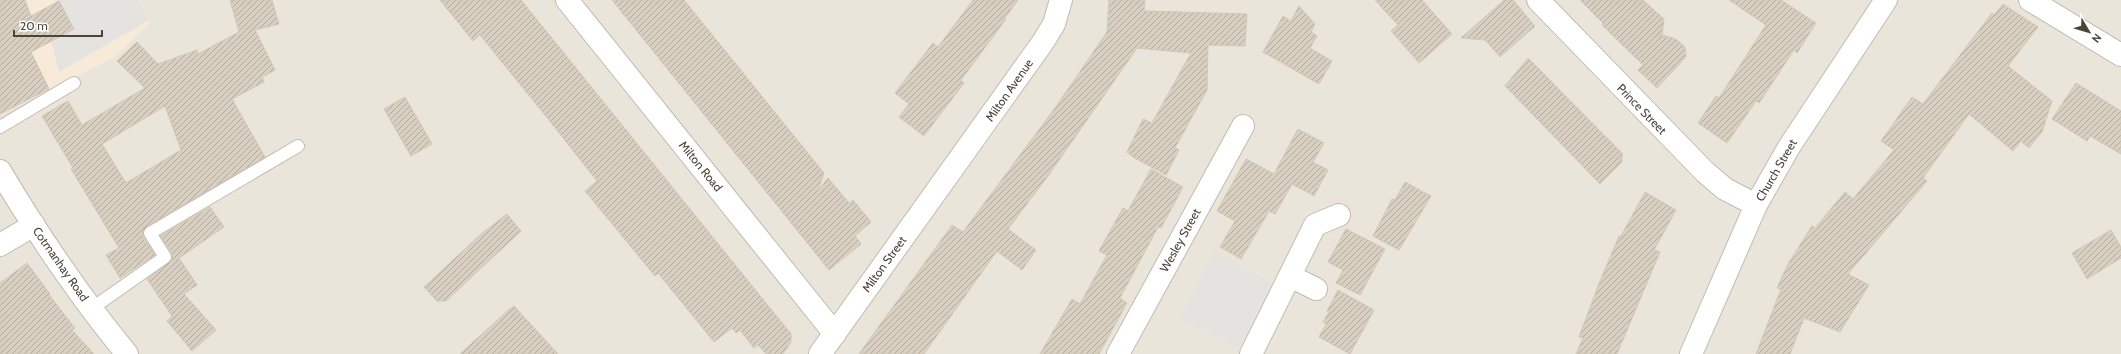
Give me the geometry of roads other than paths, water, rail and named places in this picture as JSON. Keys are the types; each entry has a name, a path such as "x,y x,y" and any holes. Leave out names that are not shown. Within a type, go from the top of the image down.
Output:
{"street":[{"name":"Milton Road","path":"567,0 835,334"},
{"name":"Milton Avenue","path":"948,175 1043,42 1054,24 1061,0"},
{"name":"Prince Street","path":"1538,0 1705,172 1725,188 1756,205"},
{"name":"Church Street","path":"1691,354 1756,205 1789,148 1886,0"},
{"path":"2030,0 2121,55"},
{"name":"Wesley Street","path":"1118,354 1243,126"},
{"name":"Cotmanhay Road","path":"0,171 34,225 92,309 127,354"},
{"name":"Milton Street","path":"820,354 948,175"},
{"path":"1251,354 1315,225 1340,215"},
{"path":"0,245 34,225"},
{"path":"1290,276 1316,289"}],"lane":[{"path":"0,127 74,82"},
{"path":"92,309 165,257 150,233 298,146"}]}
